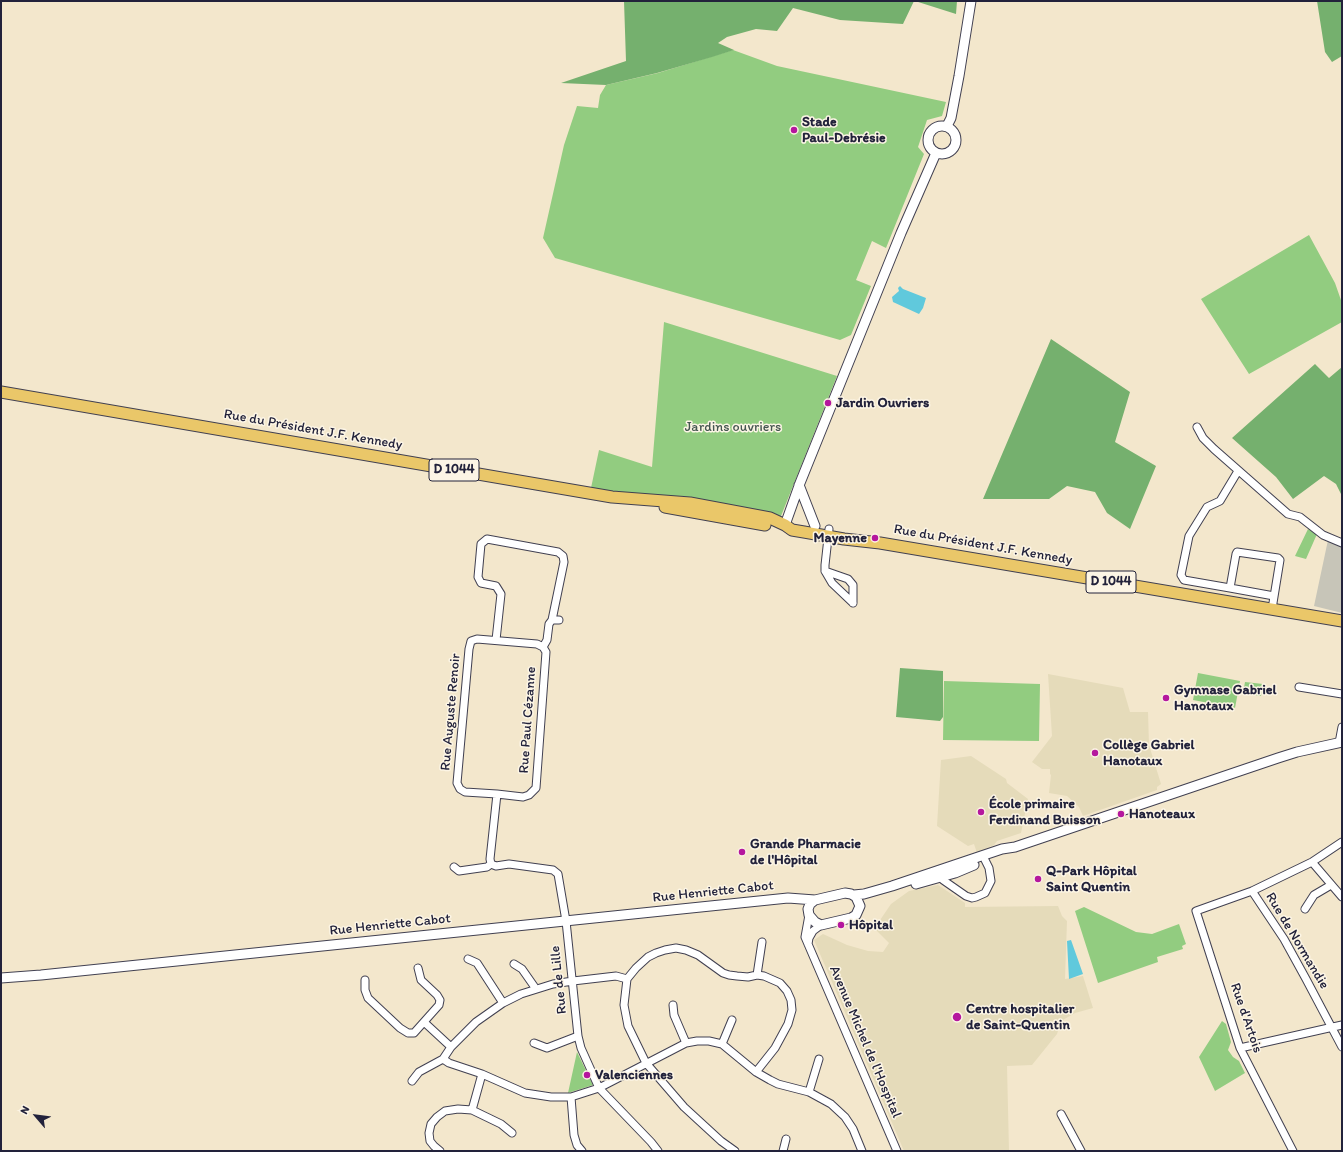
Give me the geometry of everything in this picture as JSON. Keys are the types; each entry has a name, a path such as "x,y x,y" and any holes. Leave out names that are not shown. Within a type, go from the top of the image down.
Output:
{"main road":[{"name":"Rue du Président J.F. Kennedy","path":"1,392 619,498 690,503 770,518 792,530 828,533 1342,621"},
{"name":"Rue du Président J.F. Kennedy","path":"785,525 791,522 815,526 828,533"}],"street":[{"path":"947,126 951,118 959,76 970,1"},
{"path":"942,125 951,128 956,136 955,145 945,154 936,153 930,147 928,138 929,134 934,128 942,125"},
{"path":"785,525 799,485 901,232 936,153"},
{"path":"1197,427 1203,438 1238,471 1288,514 1300,517 1322,535 1342,543"},
{"path":"1238,471 1220,501 1207,507 1189,536 1181,575 1184,580 1274,596"},
{"path":"799,485 815,526"},
{"path":"825,571 848,579 853,585 853,603 832,583 825,571 824,565 828,533"},
{"path":"496,640 501,594 496,586 481,583 478,577 481,544 487,539 558,552 563,556 564,562 555,620 548,624 547,640 543,646"},
{"path":"1230,588 1237,552 1278,558 1280,560 1272,609"},
{"name":"Rue Auguste Renoir","path":"497,794 464,792 460,789 457,783 471,642 477,639 509,641"},
{"name":"Rue Paul Cézanne","path":"497,794 523,796 529,795 536,788 546,652 543,646 537,644 509,641"},
{"path":"1299,687 1342,694"},
{"path":"854,895 864,894 892,886 1002,849 1015,847 1297,752 1341,743 1342,727"},
{"path":"491,864 490,859 497,794"},
{"path":"1252,892 1312,862 1342,842"},
{"path":"808,944 809,938 813,931 821,925 851,918 856,915 860,906 866,900 872,897 955,873 1003,854 1015,847"},
{"path":"941,877 941,874 963,866 971,860"},
{"path":"941,877 942,880 966,896 972,898 976,897 985,893 991,881 989,868 985,860"},
{"path":"1312,862 1342,897"},
{"path":"454,867 459,871 487,867 491,864"},
{"path":"491,864 496,866 509,864 553,870 556,872 560,878 566,921"},
{"path":"1305,909 1314,895 1331,885"},
{"name":"Rue d'Artois","path":"1252,892 1196,911 1240,1048 1293,1151"},
{"name":"Rue de Normandie","path":"1252,892 1288,946 1342,1047"},
{"name":"Rue Henriette Cabot","path":"1,978 782,899 796,898 815,900 845,893 854,895"},
{"path":"854,895 858,899 860,906"},
{"name":"Rue Henriette Cabot","path":"782,899 796,903 809,914 814,922 821,925"},
{"path":"809,914 810,904 815,900"},
{"name":"Avenue Michel de l'Hospital","path":"809,914 805,937 898,1151"},
{"name":"Rue de Lille","path":"566,921 578,1036 583,1052 599,1088 652,1142 658,1151"},
{"path":"757,975 762,942"},
{"path":"735,1151 721,1141 684,1107 646,1063 628,1026 624,1005 627,979 648,957 664,950 676,948 698,955 723,973 748,977 757,975 780,983 787,991 791,1000 792,1010 783,1036 756,1072"},
{"path":"468,959 477,962 503,1003"},
{"path":"514,964 522,969 536,989"},
{"path":"365,980 365,990 368,998 400,1028 408,1033 414,1033 438,1005 440,1000 437,995 421,980 418,968"},
{"path":"412,1081 419,1072 443,1059 451,1047 476,1022 503,1003 521,994 553,984 572,981 616,976 627,979"},
{"path":"674,1005 674,1015 686,1043"},
{"path":"722,1044 732,1020"},
{"path":"424,1022 451,1047"},
{"path":"1240,1048 1342,1024"},
{"path":"534,1043 547,1048 578,1036"},
{"path":"443,1059 449,1063 482,1074 525,1093 551,1097 571,1097 599,1088 686,1043 697,1041 722,1044 756,1072 778,1084 809,1092 831,1104 845,1117 853,1129 862,1151"},
{"path":"809,1092 819,1059"},
{"path":"472,1110 482,1074"},
{"path":"571,1097 574,1135 577,1145 582,1151"},
{"path":"440,1151 430,1141 429,1133 431,1124 445,1111 458,1109 472,1110 501,1124 512,1133"},
{"path":"1061,1114 1080,1151"},
{"path":"783,1151 786,1139"}],"shaded area":[{"path":"1328,540 1342,547 1342,613 1314,606"},
{"name":"Collège Gabriel Hanotaux","path":"1048,674 1123,688 1130,712 1148,712 1149,745 1161,784 1157,787 1157,790 1083,816 1079,807 1067,796 1049,793 1051,775 1050,769 1042,769 1032,762 1052,736"},
{"name":"École primaire Ferdinand Buisson","path":"971,756 1006,779 1007,783 1028,799 1021,833 997,841 994,845 977,853 974,844 968,846 937,826 941,760"},
{"name":"Centre hospitalier de Saint-Quentin","path":"938,885 965,903 965,907 1058,906 1062,916 1067,921 1065,979 1083,976 1093,1008 1075,1013 1061,1021 1057,1034 1032,1065 1007,1066 1009,1151 904,1151 814,940 823,934 847,945 868,951 883,952 889,943 873,927 876,926 891,904 909,891"}],"green space":[{"path":"624,1 914,1 903,24 840,20 793,8 777,31 756,29 727,37 718,43 734,50 657,73 606,85 561,83 626,61"},
{"path":"915,1 957,1 956,14"},
{"path":"1317,1 1342,1 1342,56 1332,62 1325,52"},
{"path":"733,50 777,66 946,102 942,116 927,120 918,147 924,154 886,248 872,241 856,280 871,286 851,335 840,340 555,258 543,238 564,145 577,106 598,108 600,95 606,85 658,73"},
{"path":"1309,235 1335,283 1342,303 1342,322 1249,374 1201,299"},
{"name":"Jardins ouvriers","path":"664,322 837,376 781,516 591,488 599,450 652,467"},
{"path":"1051,339 1130,392 1115,442 1156,466 1130,529 1107,513 1095,492 1067,486 1049,499 983,499"},
{"path":"1315,364 1329,378 1342,367 1342,496 1336,484 1324,476 1293,499 1276,477 1232,438"},
{"path":"1308,529 1317,534 1306,559 1295,556"},
{"path":"900,668 943,671 943,717 940,721 896,717"},
{"path":"1198,673 1240,681 1235,708 1193,700"},
{"path":"944,681 1040,684 1039,741 943,740"},
{"path":"1245,682 1263,684 1261,696 1243,693"},
{"path":"1084,907 1136,932 1152,934 1179,924 1186,944 1182,946 1183,949 1157,957 1158,962 1098,983 1075,911"},
{"path":"1222,1021 1226,1024 1231,1042 1228,1050 1233,1057 1239,1061 1245,1073 1215,1091 1199,1057"},
{"path":"577,1052 593,1085 568,1093"}],"water":[{"path":"900,286 903,289 926,298 923,308 919,314 893,302 892,297 899,291 898,288"},
{"path":"1071,940 1083,974 1069,979 1067,941"}],"place":[{"name":"Stade Paul-Debrésie","path":"794,130"},
{"name":"Jardin Ouvriers","path":"828,403"},
{"name":"Mayenne","path":"875,538"},
{"name":"Gymnase Gabriel Hanotaux","path":"1166,698"},
{"name":"Collège Gabriel Hanotaux","path":"1095,753"},
{"name":"École primaire Ferdinand Buisson","path":"981,812"},
{"name":"Hanoteaux","path":"1121,814"},
{"name":"Grande Pharmacie de l'Hôpital","path":"742,852"},
{"name":"Q-Park Hôpital Saint Quentin","path":"1038,879"},
{"name":"Hôpital","path":"841,925"},
{"name":"Centre hospitalier de Saint-Quentin","path":"957,1017"},
{"name":"Valenciennes","path":"587,1075"}]}
